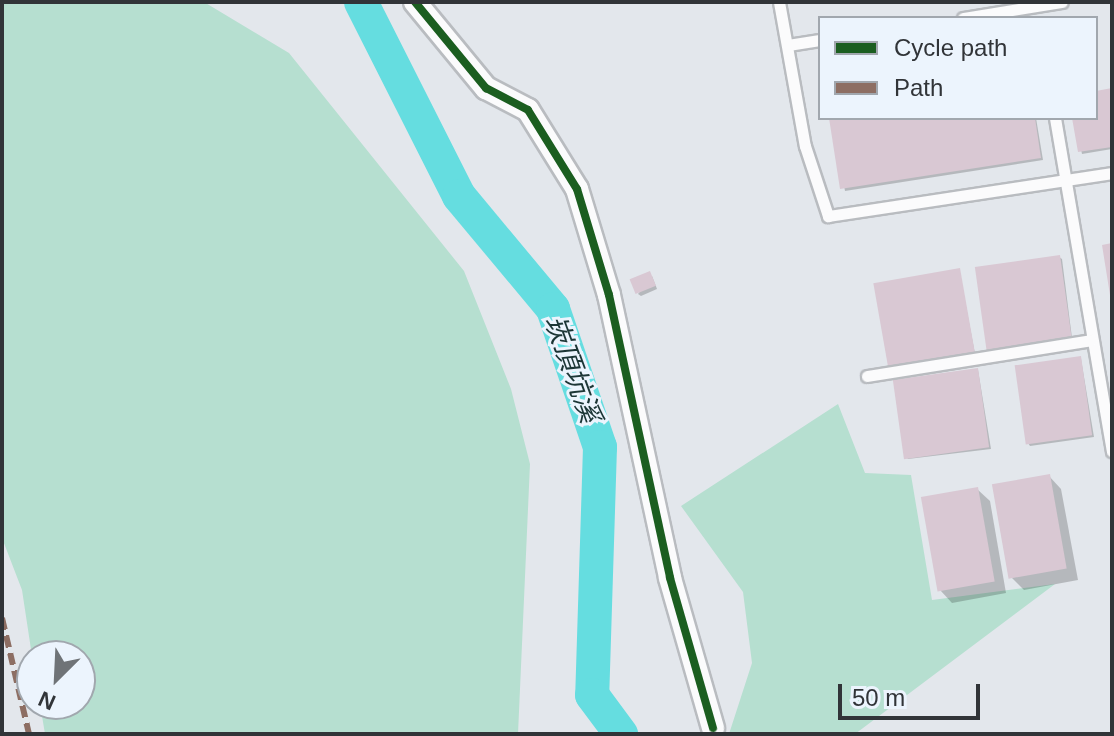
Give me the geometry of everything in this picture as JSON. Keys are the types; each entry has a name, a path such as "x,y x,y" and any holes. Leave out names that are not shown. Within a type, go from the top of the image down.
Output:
{"street":[{"path":"415,2 486,88 528,110 577,189 609,295 670,578 713,728"}],"lane":[{"path":"779,2 805,146 828,216 1112,173"},
{"path":"979,16 1036,9 1062,2"},
{"path":"788,45 818,40"},
{"path":"1055,120 1112,451"},
{"path":"867,376 1091,340"}],"green space":[{"path":"2,2 204,2 289,53 464,271 511,389 530,464 518,734 45,734 43,720 96,720 96,640 30,640 22,590 2,538"},
{"path":"838,404 865,473 911,475 932,600 1055,584 855,734 729,734 752,663 743,592 681,506"}],"building":[{"path":"1112,88 1112,147 1078,152 1072,120 1098,120 1098,91"},
{"path":"829,120 1035,120 1041,158 840,189"},
{"path":"1112,243 1112,295 1110,295 1102,245"},
{"path":"1060,255 1073,344 987,356 975,267"},
{"path":"960,268 976,357 889,372 873,283"},
{"path":"650,271 656,286 636,294 630,279"},
{"path":"1081,356 1092,435 1026,445 1015,365"},
{"path":"978,368 989,447 904,459 893,380"},
{"path":"1050,474 1067,569 1009,579 992,484"},
{"path":"978,487 995,582 938,592 921,497"}],"waterway":[{"name":"崁頂坑溪","path":"361,2 459,196 553,309 600,447 592,695 621,734"}],"marked path":[{"path":"2,618 29,734"}],"cycle path":[{"path":"415,2 486,88 528,110 577,189 609,295 670,578 713,728"}]}
